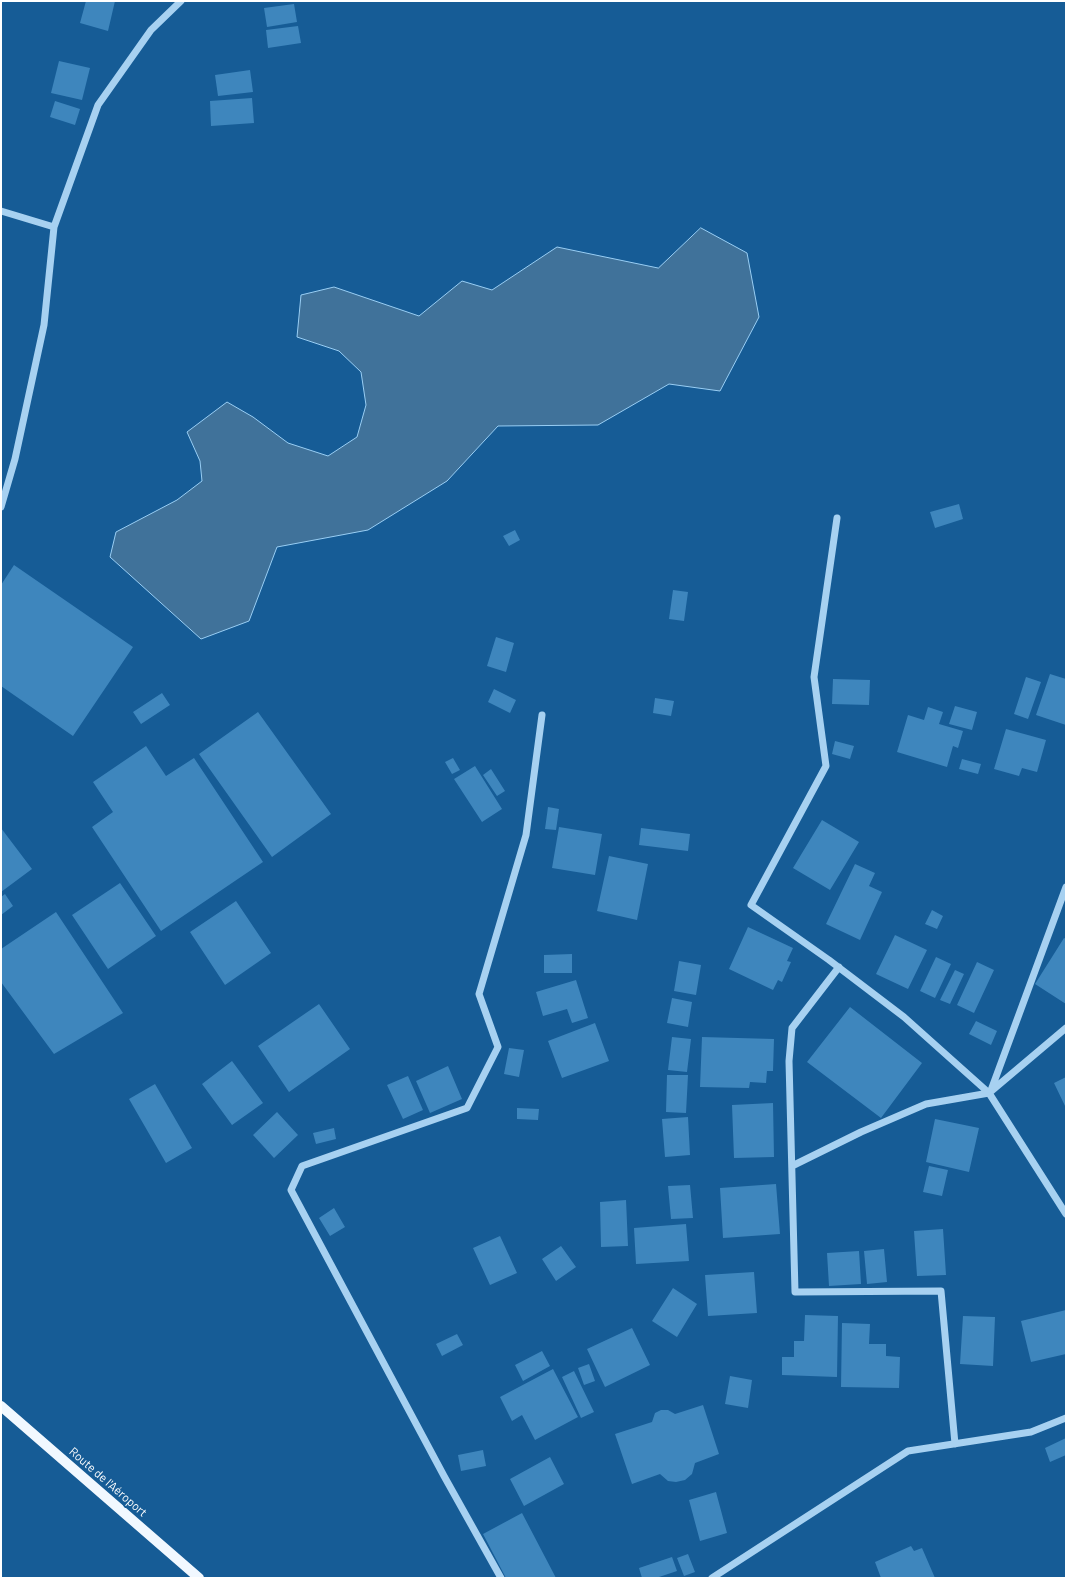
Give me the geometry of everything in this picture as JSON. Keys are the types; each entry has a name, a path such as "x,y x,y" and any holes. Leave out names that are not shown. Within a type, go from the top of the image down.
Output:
{"main road":[{"name":"Route de l'Aéroport","path":"1,1406 199,1578"}],"street":[{"path":"1,507 15,460 44,325 54,227 98,105 151,30 181,1"},
{"path":"1,211 54,227"},
{"path":"837,518 814,677 826,766 751,905 839,967 904,1017 989,1093 1066,1214"},
{"path":"501,1578 444,1476 291,1190 302,1166 467,1108 498,1047 479,994 526,835 542,715"},
{"path":"989,1093 1066,887"},
{"path":"839,967 792,1028 789,1061 795,1292 941,1291 955,1444"},
{"path":"792,1166 861,1132 926,1104 989,1093 1066,1028"},
{"path":"712,1578 908,1451 1031,1432 1066,1418"}],"water":[{"path":"701,228 747,253 759,317 720,391 669,384 598,425 498,426 447,481 368,530 277,547 249,621 201,639 110,557 116,532 177,500 202,481 200,461 187,432 227,402 253,417 288,443 328,456 357,437 366,405 361,372 339,351 297,337 301,295 334,287 419,316 462,281 492,290 557,247 658,268"}],"building":[{"path":"86,1 115,1 108,31 80,23"},
{"path":"294,4 297,22 267,27 264,8"},
{"path":"298,26 301,43 268,48 266,30"},
{"path":"59,61 90,68 82,100 51,93"},
{"path":"250,70 253,92 218,96 215,75"},
{"path":"252,98 254,123 211,126 210,101"},
{"path":"55,101 80,109 75,125 50,117"},
{"path":"959,504 963,519 935,528 930,512"},
{"path":"515,530 520,540 509,546 503,536"},
{"path":"14,565 133,647 73,736 1,686 1,585"},
{"path":"673,590 688,592 684,621 669,619"},
{"path":"496,637 514,643 506,672 487,666"},
{"path":"1050,674 1066,679 1066,725 1036,715"},
{"path":"1026,677 1041,682 1028,719 1014,714"},
{"path":"833,679 870,680 869,705 832,704"},
{"path":"494,689 516,700 510,713 488,702"},
{"path":"162,693 170,705 141,724 133,712"},
{"path":"655,698 674,701 671,716 653,713"},
{"path":"955,706 977,712 972,730 949,724"},
{"path":"928,707 943,712 939,724 963,731 958,748 953,746 947,767 897,752 908,715 924,720"},
{"path":"258,712 331,814 272,857 199,754"},
{"path":"1006,729 1046,740 1037,772 1022,768 1019,776 994,769"},
{"path":"835,741 854,746 850,759 832,754"},
{"path":"146,746 166,776 194,758 263,862 161,931 92,827 113,812 93,782"},
{"path":"453,758 460,770 452,774 445,762"},
{"path":"962,759 981,764 978,774 959,769"},
{"path":"475,766 502,809 482,822 454,779"},
{"path":"491,769 505,791 497,796 483,775"},
{"path":"548,807 559,809 556,830 545,829"},
{"path":"822,820 859,842 830,890 793,868"},
{"path":"559,827 602,834 595,875 552,868"},
{"path":"1,828 32,869 1,892"},
{"path":"641,828 690,834 688,851 639,845"},
{"path":"609,856 648,864 637,920 597,911"},
{"path":"855,864 875,873 869,886 882,892 860,940 826,924"},
{"path":"120,883 156,936 108,969 72,915"},
{"path":"5,894 13,906 1,915 1,897"},
{"path":"236,901 271,953 225,985 190,932"},
{"path":"932,910 943,916 937,929 925,924"},
{"path":"56,912 123,1013 54,1054 1,982 1,949"},
{"path":"748,927 793,948 787,961 791,962 782,982 778,980 773,990 729,969"},
{"path":"895,935 927,950 908,989 876,974"},
{"path":"1064,938 1066,939 1066,1004 1035,984"},
{"path":"572,954 572,973 544,973 544,955"},
{"path":"936,957 951,964 935,998 920,991"},
{"path":"679,961 701,965 696,995 674,991"},
{"path":"977,962 994,970 974,1013 957,1005"},
{"path":"955,970 964,974 950,1004 940,1000"},
{"path":"576,980 588,1018 572,1023 567,1009 543,1016 536,992"},
{"path":"672,998 692,1002 688,1027 667,1023"},
{"path":"319,1004 350,1049 289,1092 258,1046"},
{"path":"850,1007 922,1063 881,1118 807,1062"},
{"path":"976,1021 997,1031 991,1045 969,1034"},
{"path":"595,1023 609,1061 562,1078 548,1041"},
{"path":"672,1037 691,1039 687,1072 668,1070"},
{"path":"702,1037 774,1039 773,1071 767,1071 766,1083 750,1082 749,1088 700,1087"},
{"path":"509,1048 524,1050 519,1077 504,1074"},
{"path":"232,1061 263,1103 232,1125 202,1084"},
{"path":"448,1066 462,1099 430,1113 416,1081"},
{"path":"667,1075 688,1075 686,1113 666,1112"},
{"path":"408,1076 423,1110 403,1119 387,1085"},
{"path":"1066,1077 1066,1108 1054,1083"},
{"path":"155,1084 192,1148 166,1163 129,1099"},
{"path":"773,1103 774,1157 734,1158 732,1105"},
{"path":"517,1108 539,1109 538,1120 517,1119"},
{"path":"277,1112 298,1135 274,1158 253,1135"},
{"path":"688,1117 690,1155 665,1157 662,1119"},
{"path":"935,1119 979,1128 969,1172 926,1162"},
{"path":"334,1128 336,1139 316,1144 313,1133"},
{"path":"929,1166 948,1170 942,1196 923,1192"},
{"path":"776,1184 780,1234 723,1238 720,1188"},
{"path":"690,1185 693,1218 671,1219 668,1186"},
{"path":"626,1200 628,1246 601,1247 600,1202"},
{"path":"334,1208 345,1227 330,1236 319,1218"},
{"path":"686,1224 689,1261 636,1264 634,1228"},
{"path":"943,1229 946,1275 917,1276 914,1231"},
{"path":"500,1236 517,1273 490,1285 473,1248"},
{"path":"561,1246 576,1267 556,1281 542,1259"},
{"path":"884,1249 887,1282 867,1284 864,1251"},
{"path":"859,1251 861,1284 829,1286 827,1253"},
{"path":"754,1272 757,1313 708,1316 705,1275"},
{"path":"673,1288 697,1304 677,1337 652,1321"},
{"path":"1066,1310 1066,1354 1031,1362 1021,1321"},
{"path":"805,1315 838,1316 837,1377 782,1375 782,1357 794,1357 794,1341 804,1341"},
{"path":"963,1316 995,1317 993,1366 960,1364"},
{"path":"842,1323 870,1324 869,1344 886,1344 886,1356 900,1357 899,1388 841,1387"},
{"path":"632,1328 650,1365 605,1387 587,1349"},
{"path":"457,1334 463,1345 442,1356 436,1344"},
{"path":"542,1351 550,1366 523,1381 515,1365"},
{"path":"589,1364 595,1381 584,1385 578,1368"},
{"path":"553,1369 578,1417 535,1440 522,1415 512,1421 500,1397"},
{"path":"574,1371 594,1412 581,1418 562,1377"},
{"path":"730,1376 752,1380 748,1408 725,1404"},
{"path":"703,1405 719,1454 695,1463 692,1474 685,1480 676,1482 668,1481 660,1474 632,1484 615,1434 652,1422 655,1413 661,1410 668,1410 675,1414"},
{"path":"1066,1438 1066,1455 1050,1462 1045,1448"},
{"path":"483,1450 486,1466 461,1471 458,1455"},
{"path":"550,1457 564,1484 524,1506 510,1479"},
{"path":"716,1492 727,1533 700,1541 689,1500"},
{"path":"522,1513 556,1578 506,1578 483,1534"},
{"path":"911,1546 914,1551 922,1548 935,1578 881,1578 875,1562"},
{"path":"688,1554 695,1572 684,1576 677,1558"},
{"path":"672,1557 677,1571 656,1578 642,1578 639,1568"}]}
